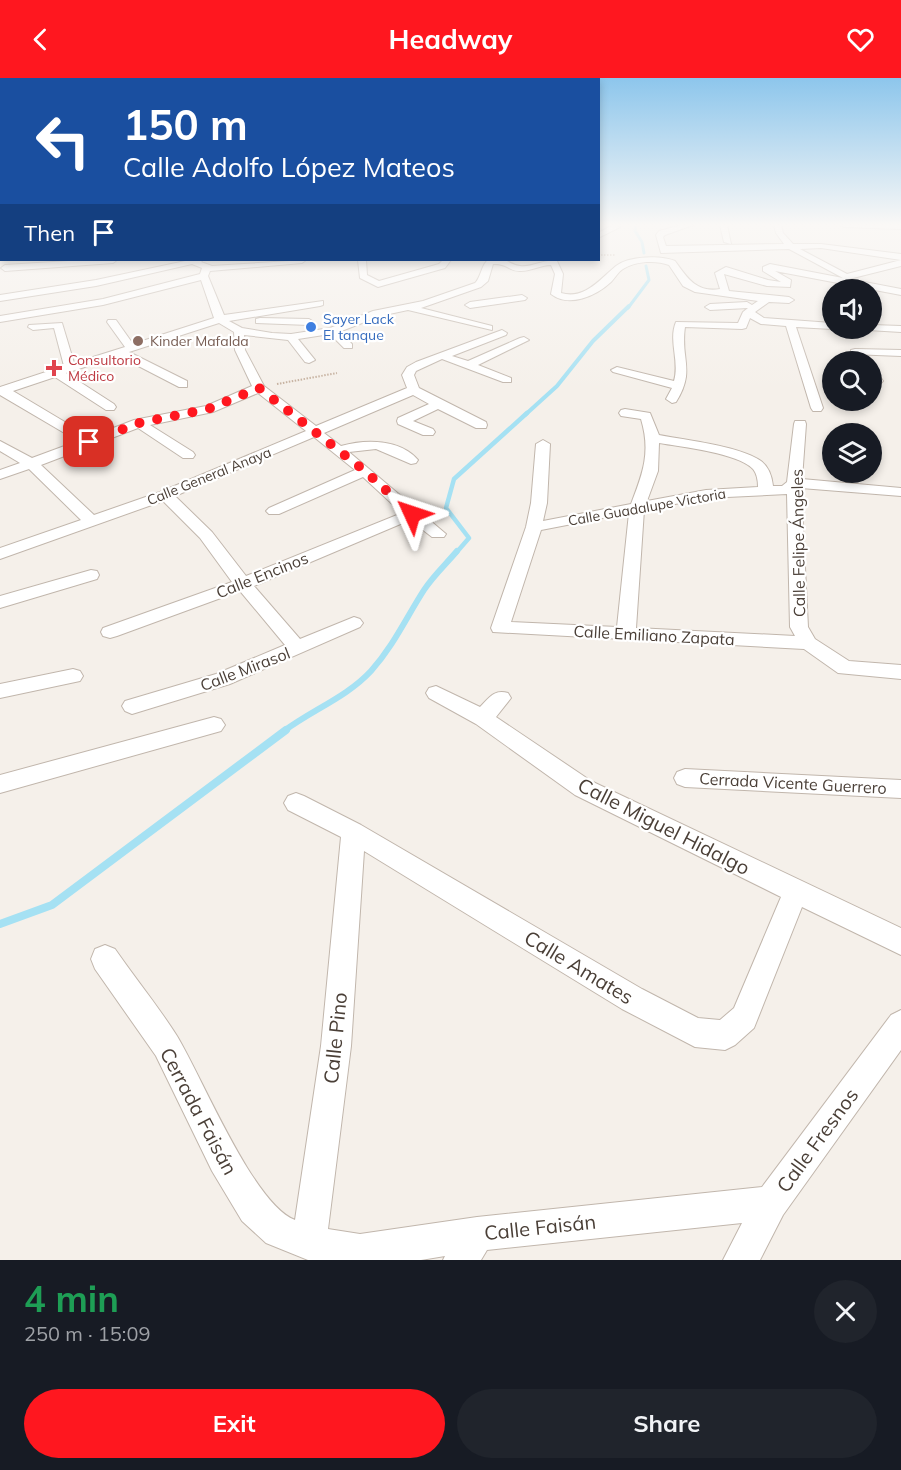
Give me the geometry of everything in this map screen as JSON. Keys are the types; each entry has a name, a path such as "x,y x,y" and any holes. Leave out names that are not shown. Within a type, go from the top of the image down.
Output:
{"street":[{"path":"0,298 104,280"},
{"path":"1,319 100,304 155,291 186,280"},
{"path":"212,280 225,321 239,331 291,337 333,332 377,313 425,304 465,291 483,280"},
{"path":"371,280 378,284 392,280"},
{"path":"558,280 556,294 574,298 608,280"},
{"path":"683,280 686,284 704,292 757,297 762,303"},
{"path":"721,293 726,288 722,280"},
{"path":"760,280 780,286 788,282 785,280"},
{"path":"10,286 30,283"},
{"path":"882,289 901,294"},
{"path":"465,291 495,302"},
{"path":"882,297 901,294"},
{"path":"223,295 225,321"},
{"path":"470,305 522,298"},
{"path":"710,307 789,300"},
{"path":"2,390 70,367 225,321 320,303"},
{"path":"672,399 680,386 684,372 678,326 686,323 742,326 747,312 762,303"},
{"path":"408,307 488,328"},
{"path":"747,312 765,322 822,325"},
{"path":"1,319 12,329 58,325 70,367"},
{"path":"225,321 309,322"},
{"path":"112,322 125,350 183,384"},
{"path":"790,323 817,408"},
{"path":"882,328 901,329"},
{"path":"239,331 240,350 259,388 365,471 412,514 438,534"},
{"path":"333,332 348,346"},
{"path":"481,425 436,405 414,390 408,375 411,369 502,333"},
{"path":"291,337 309,360"},
{"path":"467,366 524,340"},
{"path":"882,353 901,353"},
{"path":"443,356 507,380"},
{"path":"617,370 680,386"},
{"path":"56,372 110,407"},
{"path":"0,475 139,423 208,409 259,388"},
{"path":"2,390 89,442"},
{"name":"Calle General Anaya","path":"0,554 165,495 414,390"},
{"path":"428,432 403,421 436,405"},
{"path":"185,414 202,422"},
{"path":"625,414 646,416 653,438 651,471 637,507 626,634"},
{"path":"139,423 188,455"},
{"name":"Calle Felipe Ángeles","path":"800,424 794,483 803,635"},
{"path":"653,438 734,455 756,463 765,475 766,490"},
{"path":"338,451 359,444 372,444 392,449 411,460"},
{"path":"534,527 539,503 543,444"},
{"path":"0,445 32,464 90,520"},
{"path":"274,511 365,471"},
{"name":"Calle Guadalupe Victoria","path":"534,527 705,494 786,490 794,483 901,492"},
{"path":"165,495 206,535 243,584 298,648"},
{"name":"Calle Encinos","path":"110,632 243,584 412,514"},
{"name":"Calle Emiliano Zapata","path":"534,527 500,628 626,634 803,635"},
{"path":"0,602 91,574"},
{"name":"Calle Mirasol","path":"132,706 205,685 354,623"},
{"path":"803,635 845,668 901,672"},
{"path":"0,691 72,676"},
{"name":"Calle Miguel Hidalgo","path":"436,693 483,718 583,788 901,942"},
{"path":"483,718 501,698"},
{"path":"0,784 214,725"},
{"name":"Cerrada Vicente Guerrero","path":"685,778 901,789"},
{"name":"Calle Amates","path":"296,803 352,832 632,999 695,1032 725,1035 744,1018 796,891"},
{"name":"Calle Pino","path":"309,1243 336,1046 352,832"},
{"name":"Cerrada Faisán","path":"105,959 165,1046 224,1159 254,1209 278,1231 309,1243"},
{"name":"Calle Fresnos","path":"741,1260 771,1203 901,1025"},
{"name":"Calle Faisán","path":"309,1243 360,1252 469,1247 771,1203"}],"path":[{"path":"259,388 337,373"}],"waterway":[{"path":"628,308 649,280"},
{"path":"525,415 557,386 593,341 629,306"},
{"path":"456,553 469,538 446,508 454,479 527,413"},
{"path":"284,731 340,696 371,671 393,641 417,600 457,551"},
{"path":"0,924 52,905 286,730"}],"place":[{"name":"Sayer Lack El tanque","path":"311,327"},
{"name":"Kinder Mafalda","path":"138,341"},
{"name":"Consultorio Médico","path":"54,368"}],"route":[{"path":"89,442 139,423 208,409 259,388 365,471 412,514"}]}
